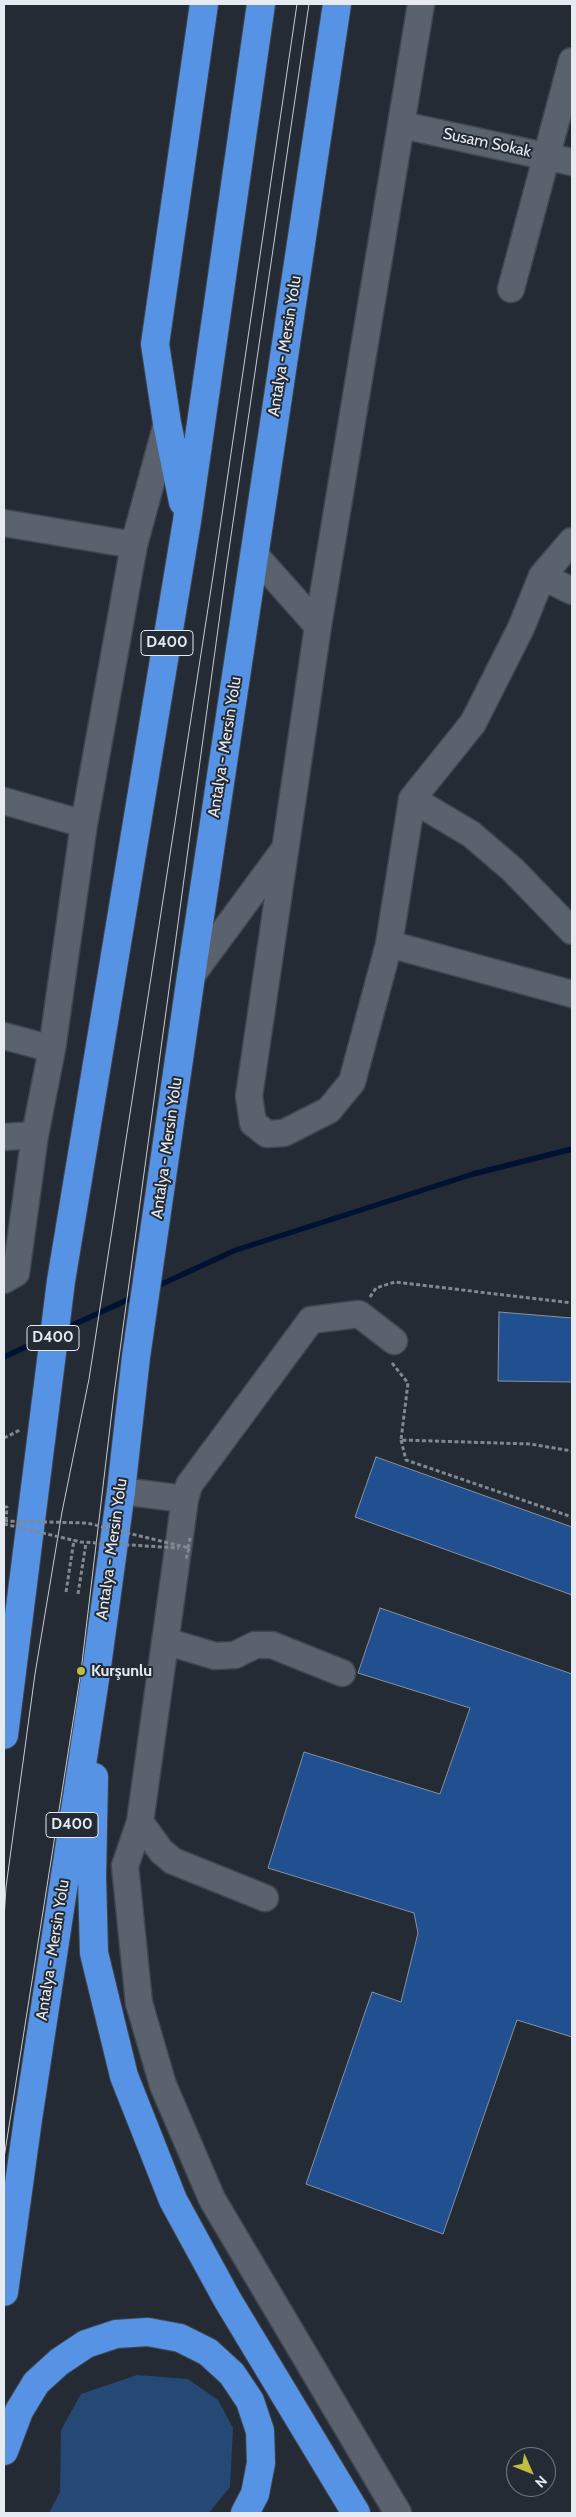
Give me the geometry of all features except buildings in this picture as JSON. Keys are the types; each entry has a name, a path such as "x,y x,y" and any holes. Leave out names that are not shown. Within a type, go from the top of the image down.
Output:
{"highway":[{"path":"187,521 167,423 155,344 204,4"},
{"name":"D400","path":"4,1735 16,1649 45,1395 61,1281 187,521 262,4"},
{"name":"Antalya - Mersin Yolu","path":"4,2292 28,2119 97,1666 121,1491 136,1357 191,976 337,4"},
{"path":"4,1690 16,1649"},
{"path":"97,1666 92,1876 94,1953 124,2076 173,2200 227,2298 356,2513"},
{"path":"4,2451 19,2410 36,2384 59,2362 86,2344 116,2334 148,2332 180,2338 208,2352 232,2374 250,2400 260,2431 261,2463 255,2494 245,2513"}],"street":[{"path":"421,4 318,626 287,846 248,1096 253,1124 267,1134 284,1133 329,1110 352,1082 389,944 412,799 473,723 521,628 542,576 572,541"},
{"path":"511,289 572,61"},
{"name":"Susam Sokak","path":"402,125 547,155 572,162"},
{"path":"10,1276 52,1049 84,824 134,545 167,423"},
{"path":"4,523 134,545"},
{"path":"254,554 318,626"},
{"path":"542,576 572,591"},
{"path":"412,799 471,834 513,870 572,931"},
{"path":"4,800 84,824"},
{"path":"191,976 287,846"},
{"path":"389,944 572,994"},
{"path":"4,1036 52,1049"},
{"path":"4,1138 35,1135"},
{"path":"394,1341 359,1314 311,1320 188,1485 184,1499 140,1822 125,1866 139,2003 163,2086 212,2199 398,2513"},
{"path":"121,1491 184,1499"},
{"path":"165,1641 215,1656 235,1655 255,1646 272,1645 342,1673"},
{"path":"140,1822 161,1851 173,1860 265,1898"}],"path":[{"path":"359,1314 376,1288 395,1282 572,1302"},
{"path":"394,1341 390,1360 408,1383 401,1440 406,1460 572,1517"},
{"path":"401,1440 530,1444 572,1451"},
{"path":"4,1523 86,1542 189,1548"},
{"path":"4,1523 87,1523 189,1548"},
{"path":"186,1559 190,1538"},
{"path":"66,1592 74,1540"},
{"path":"78,1594 86,1542"}],"shaded area":[{"path":"137,2375 188,2379 218,2400 233,2428 230,2487 209,2513 49,2513 60,2492 61,2430 81,2394"}],"waterway":[{"path":"155,1287 236,1250 473,1174 572,1149"},
{"path":"62,1330 138,1295"},
{"path":"4,1357 45,1338"}],"tram line":[{"path":"4,1919 6,1887 35,1674 62,1512 89,1379 213,576 297,4"},
{"path":"4,2158 81,1671 114,1394 226,570 309,4"}],"place":[{"name":"Kurşunlu","path":"81,1671"}]}
